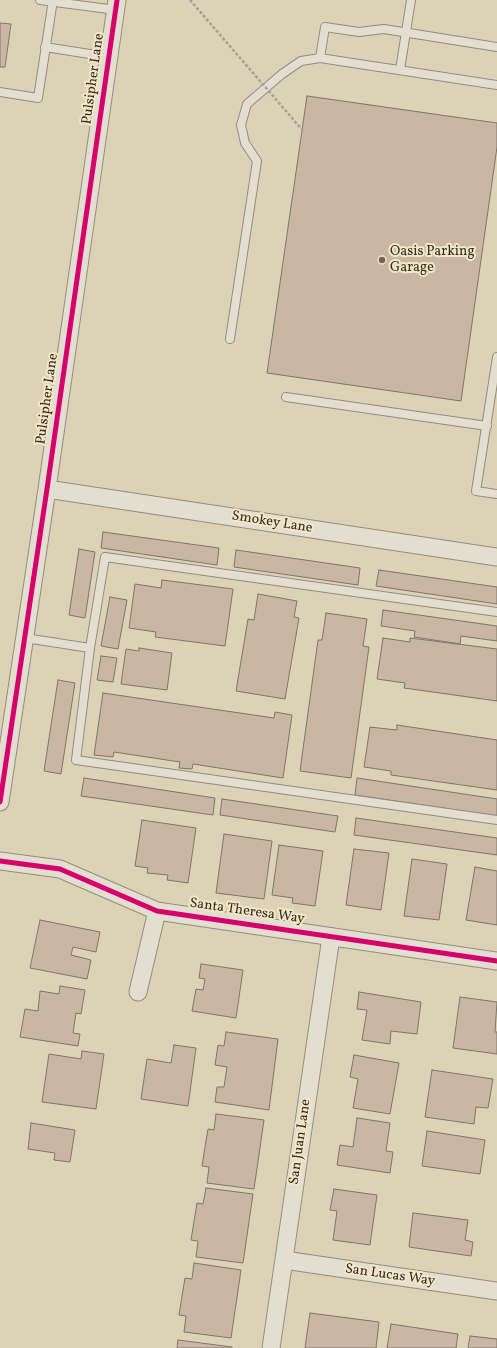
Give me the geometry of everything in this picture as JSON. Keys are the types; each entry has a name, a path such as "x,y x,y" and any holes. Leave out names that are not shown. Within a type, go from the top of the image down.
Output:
{"street":[{"name":"Pulsipher Lane","path":"0,802 117,5"},
{"name":"Smokey Lane","path":"47,489 497,557"},
{"name":"Santa Theresa Way","path":"0,861 60,869 157,911 497,962"},
{"path":"138,992 157,911"},
{"name":"San Juan Lane","path":"271,1348 331,937"},
{"name":"San Lucas Way","path":"284,1260 497,1291"}],"lane":[{"path":"40,0 117,5"},
{"path":"400,70 411,0"},
{"path":"0,92 38,98 53,1"},
{"path":"320,58 325,27 359,32 384,29 497,47"},
{"path":"45,47 109,57"},
{"path":"230,339 257,161 245,143 241,125 247,104 282,74 301,61 320,58 497,85"},
{"path":"497,357 476,491 497,494"},
{"path":"286,396 486,426"},
{"path":"497,612 105,557 90,648 76,760 497,820"},
{"path":"25,638 90,648"}],"path":[{"path":"190,0 304,132"}],"building":[{"path":"0,23 11,24 5,67 0,67"},
{"name":"Oasis Parking Garage","path":"307,96 497,123 497,147 461,401 267,373"},
{"path":"103,532 219,548 217,565 101,548"},
{"path":"79,549 95,552 85,618 69,615"},
{"path":"236,550 360,568 358,585 234,567"},
{"path":"379,570 497,587 497,604 376,586"},
{"path":"162,580 233,589 225,646 155,637 156,632 129,628 135,584 161,588"},
{"path":"258,594 297,601 294,617 299,618 285,699 236,691 248,619 254,620"},
{"path":"110,597 127,600 118,649 101,646"},
{"path":"383,610 497,626 497,641 461,636 460,644 414,637 415,631 381,626"},
{"path":"326,613 367,619 363,646 369,647 351,778 300,771 318,640 322,640"},
{"path":"383,638 410,642 410,638 497,649 497,701 404,688 405,683 377,679"},
{"path":"139,648 172,653 167,690 121,684 126,649 139,651"},
{"path":"101,656 117,658 113,682 97,680"},
{"path":"58,680 75,683 61,774 44,771"},
{"path":"103,693 274,718 275,712 292,715 283,778 193,764 192,769 179,768 180,762 114,752 113,757 94,755"},
{"path":"397,725 497,740 497,790 391,775 391,771 364,767 370,727 397,730"},
{"path":"84,778 215,798 213,815 81,796"},
{"path":"357,778 497,799 497,816 355,795"},
{"path":"222,799 338,816 335,832 220,815"},
{"path":"356,818 497,838 497,855 354,835"},
{"path":"142,820 196,828 188,883 167,880 168,875 147,873 148,868 135,866"},
{"path":"224,834 272,841 264,899 216,893"},
{"path":"279,845 323,851 315,906 292,903 293,898 272,895"},
{"path":"354,849 389,853 381,910 346,905"},
{"path":"412,859 447,864 439,920 404,916"},
{"path":"475,867 497,871 497,925 466,920"},
{"path":"40,920 100,932 96,952 73,947 71,955 91,960 87,979 30,968"},
{"path":"201,964 243,970 236,1018 192,1011 196,989 203,990 205,979 199,978"},
{"path":"60,986 85,990 81,1014 76,1013 73,1033 80,1034 78,1046 20,1037 25,1009 38,1011 40,991 59,994"},
{"path":"359,992 421,1002 417,1034 391,1031 390,1044 362,1040 367,1010 357,1009"},
{"path":"460,997 497,1002 495,1032 497,1032 497,1054 453,1048"},
{"path":"226,1032 278,1039 269,1110 215,1102 217,1087 224,1087 227,1067 215,1065 218,1045 224,1046"},
{"path":"174,1045 196,1048 188,1106 141,1099 147,1059 171,1063"},
{"path":"82,1051 104,1054 96,1109 42,1102 49,1054 81,1059"},
{"path":"354,1055 399,1063 390,1114 353,1108 358,1079 350,1077"},
{"path":"432,1070 493,1079 488,1108 476,1107 474,1124 425,1117"},
{"path":"216,1114 264,1120 254,1189 207,1183 209,1167 202,1166 208,1129 214,1130"},
{"path":"357,1118 390,1123 386,1151 393,1152 390,1173 337,1165 340,1145 353,1147"},
{"path":"31,1123 75,1130 70,1162 54,1160 55,1153 28,1149"},
{"path":"427,1131 485,1140 480,1174 422,1166"},
{"path":"206,1188 253,1194 243,1263 196,1257 198,1241 191,1240 197,1203 203,1204"},
{"path":"334,1189 377,1195 370,1245 333,1240 337,1211 330,1210"},
{"path":"413,1213 468,1220 465,1240 473,1242 471,1256 409,1247"},
{"path":"194,1263 241,1270 231,1338 184,1332 186,1316 179,1315 185,1278 192,1279"},
{"path":"310,1313 379,1322 376,1348 305,1348"},
{"path":"391,1324 458,1334 456,1348 387,1348"},
{"path":"470,1336 497,1339 497,1348 468,1348"},
{"path":"178,1340 232,1347 232,1348 177,1348"}],"cycle path":[{"path":"0,802 47,489 117,0"},
{"path":"0,861 60,869 157,911 497,961"}],"place":[{"name":"Oasis Parking Garage","path":"382,260"}]}
